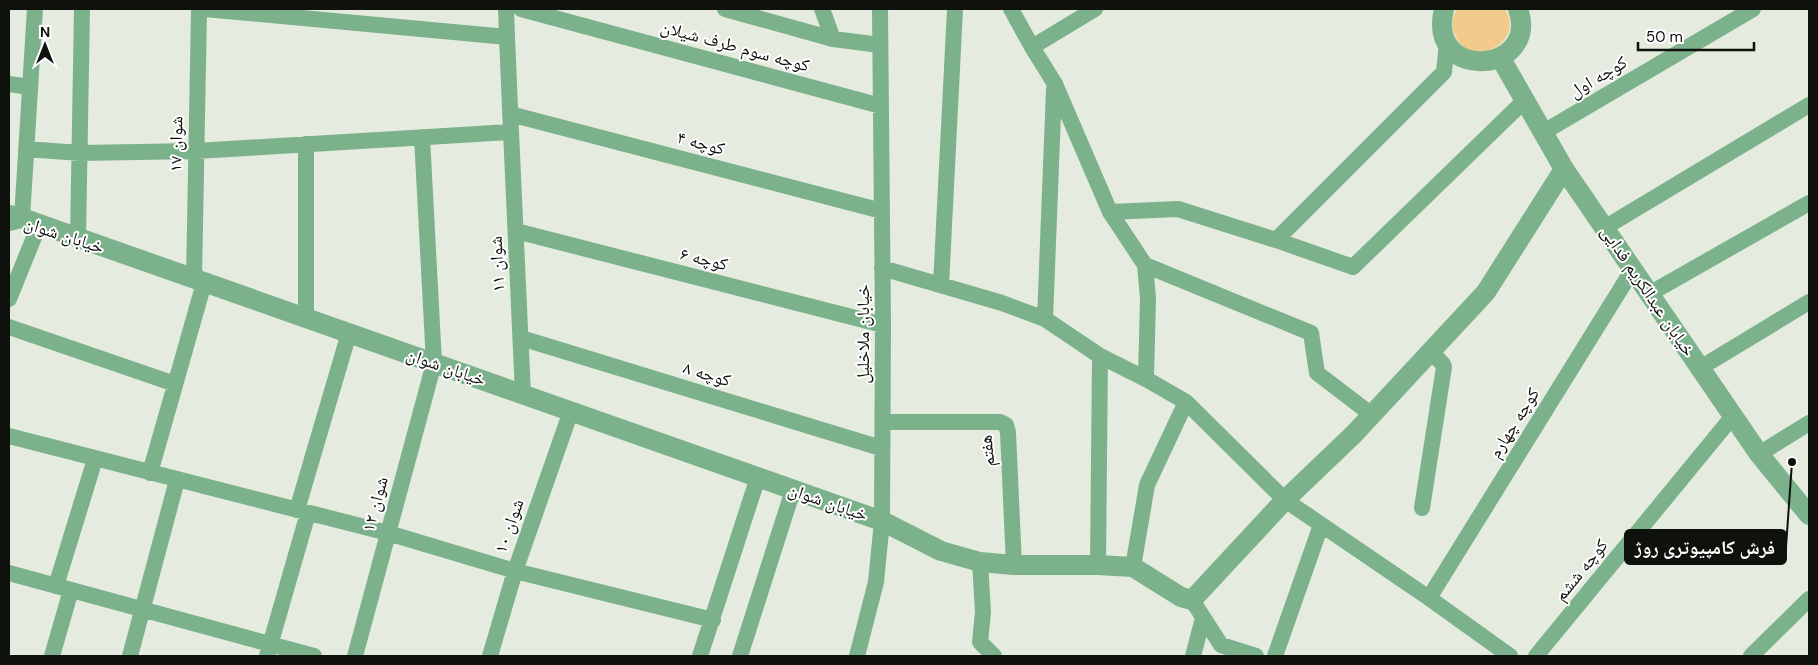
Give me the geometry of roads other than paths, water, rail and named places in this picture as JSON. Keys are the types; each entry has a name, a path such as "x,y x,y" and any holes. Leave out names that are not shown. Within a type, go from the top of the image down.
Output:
{"street":[{"path":"9,299 20,219 35,9"},
{"path":"78,238 82,9"},
{"name":"شوان ۱۷","path":"150,472 175,384 199,281 196,151 198,9"},
{"path":"206,9 507,37"},
{"name":"شوان ۱۱","path":"506,9 523,394"},
{"name":"کوچه سوم طرف شیلان","path":"521,9 881,106"},
{"path":"725,9 833,39 880,45"},
{"path":"822,9 833,39"},
{"name":"خیابان ملاخلیل","path":"857,656 876,582 882,521 883,325 880,9"},
{"path":"941,285 955,9"},
{"path":"1011,9 1055,84 1110,212 1145,265 1148,298 1146,378"},
{"path":"1032,47 1095,9"},
{"path":"1444,9 1441,19 1442,32 1447,43 1456,54 1468,60 1482,62 1495,60 1507,53 1516,42 1521,30 1521,16 1518,9"},
{"name":"کوچه اول","path":"1542,133 1752,9"},
{"path":"1276,240 1444,72 1447,43"},
{"name":"خیابان عبدالکریم فدایی","path":"1500,57 1564,169 1759,454 1809,516"},
{"path":"9,84 30,87"},
{"path":"1046,319 1055,84"},
{"path":"1110,212 1178,209 1276,240 1353,268 1524,101"},
{"path":"1604,228 1809,105"},
{"name":"کوچه ۴","path":"510,114 882,211"},
{"path":"26,149 80,153 196,151 511,132"},
{"name":"شوان ۱۲","path":"354,656 434,362 422,137"},
{"path":"306,144 306,318"},
{"path":"1192,600 1285,500 1372,415 1486,292 1564,169"},
{"path":"1649,294 1809,203"},
{"name":"خیابان شوان","path":"20,219 434,362 882,521 941,551 980,562 1098,564 1133,567"},
{"name":"کوچه ۶","path":"516,231 883,325"},
{"path":"1145,265 1311,334 1317,373 1372,415"},
{"path":"882,268 1002,303 1046,319 1100,356 1146,378 1186,402 1285,500 1429,598 1510,656"},
{"name":"کوچه چهارم","path":"1429,598 1633,269"},
{"path":"1700,368 1809,302"},
{"path":"9,328 175,384"},
{"path":"269,650 302,511 350,334"},
{"name":"کوچه ۸","path":"520,338 881,448"},
{"path":"1422,508 1444,368 1443,364 1431,352"},
{"path":"1098,564 1100,356"},
{"path":"1186,402 1147,485 1133,567 1181,598 1192,600 1221,645 1256,656"},
{"name":"شوان ۱۰","path":"490,656 515,572 571,411"},
{"name":"کوچه ششم","path":"1536,656 1733,416"},
{"name":"هفتم","path":"883,422 1000,422 1006,425 1008,432 1014,564"},
{"path":"1759,454 1809,423"},
{"path":"9,436 388,533 515,572 713,620"},
{"path":"52,656 64,588 95,459"},
{"path":"700,656 758,478"},
{"path":"130,656 177,480"},
{"path":"740,656 793,490"},
{"path":"1275,656 1321,525"},
{"path":"980,562 983,612 979,649 994,656"},
{"path":"9,573 142,610 269,650 314,656"},
{"path":"1751,656 1809,599"},
{"path":"1193,656 1204,618"}],"place":[{"name":"فرش کامپیوتری روژ","path":"1792,462"}]}
